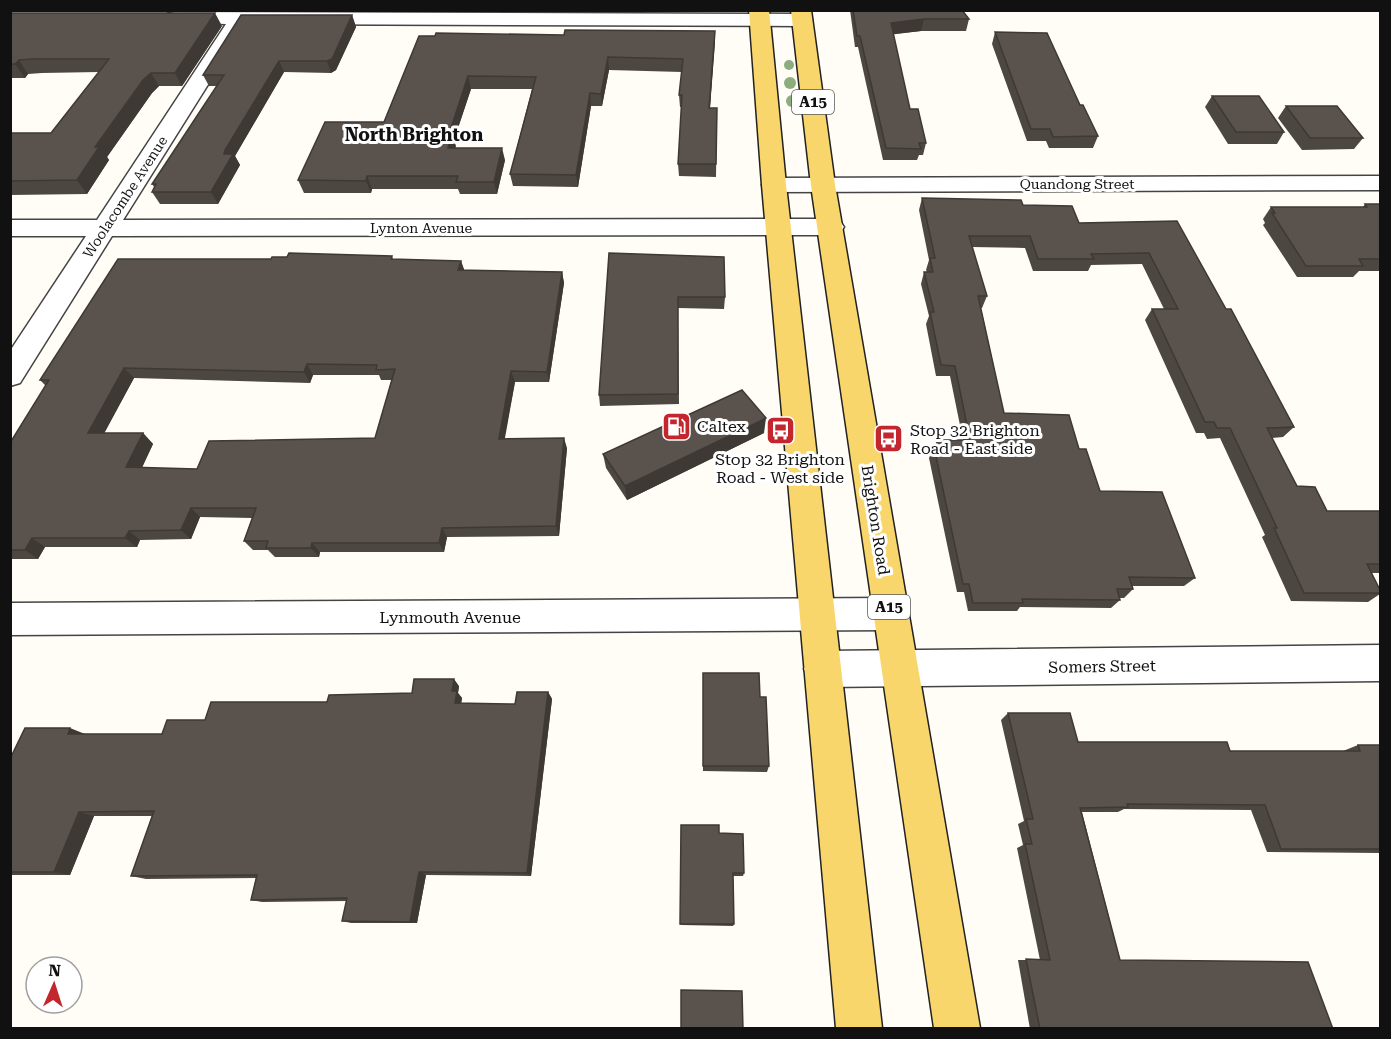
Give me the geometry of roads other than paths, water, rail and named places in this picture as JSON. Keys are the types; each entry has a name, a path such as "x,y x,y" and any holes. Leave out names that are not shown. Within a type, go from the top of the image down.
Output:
{"main road":[{"name":"A15","path":"759,15 778,227 819,615 859,1029"},
{"name":"Brighton Road","path":"802,15 823,185 957,1029"}],"street":[{"path":"159,18 802,15"},
{"name":"Woolacombe Avenue","path":"10,375 238,19"},
{"name":"Quandong Street","path":"774,185 1380,183"},
{"name":"Lynton Avenue","path":"10,228 831,227"},
{"name":"Lynmouth Avenue","path":"10,619 890,614"},
{"name":"Somers Street","path":"823,669 1380,663"}],"place":[{"name":"Caltex","path":"676,426"},
{"name":"Stop 32 Brighton Road - West side","path":"780,431"},
{"name":"Stop 32 Brighton Road - East side","path":"889,439"}],"district":[{"name":"North Brighton","path":"414,135"}]}
